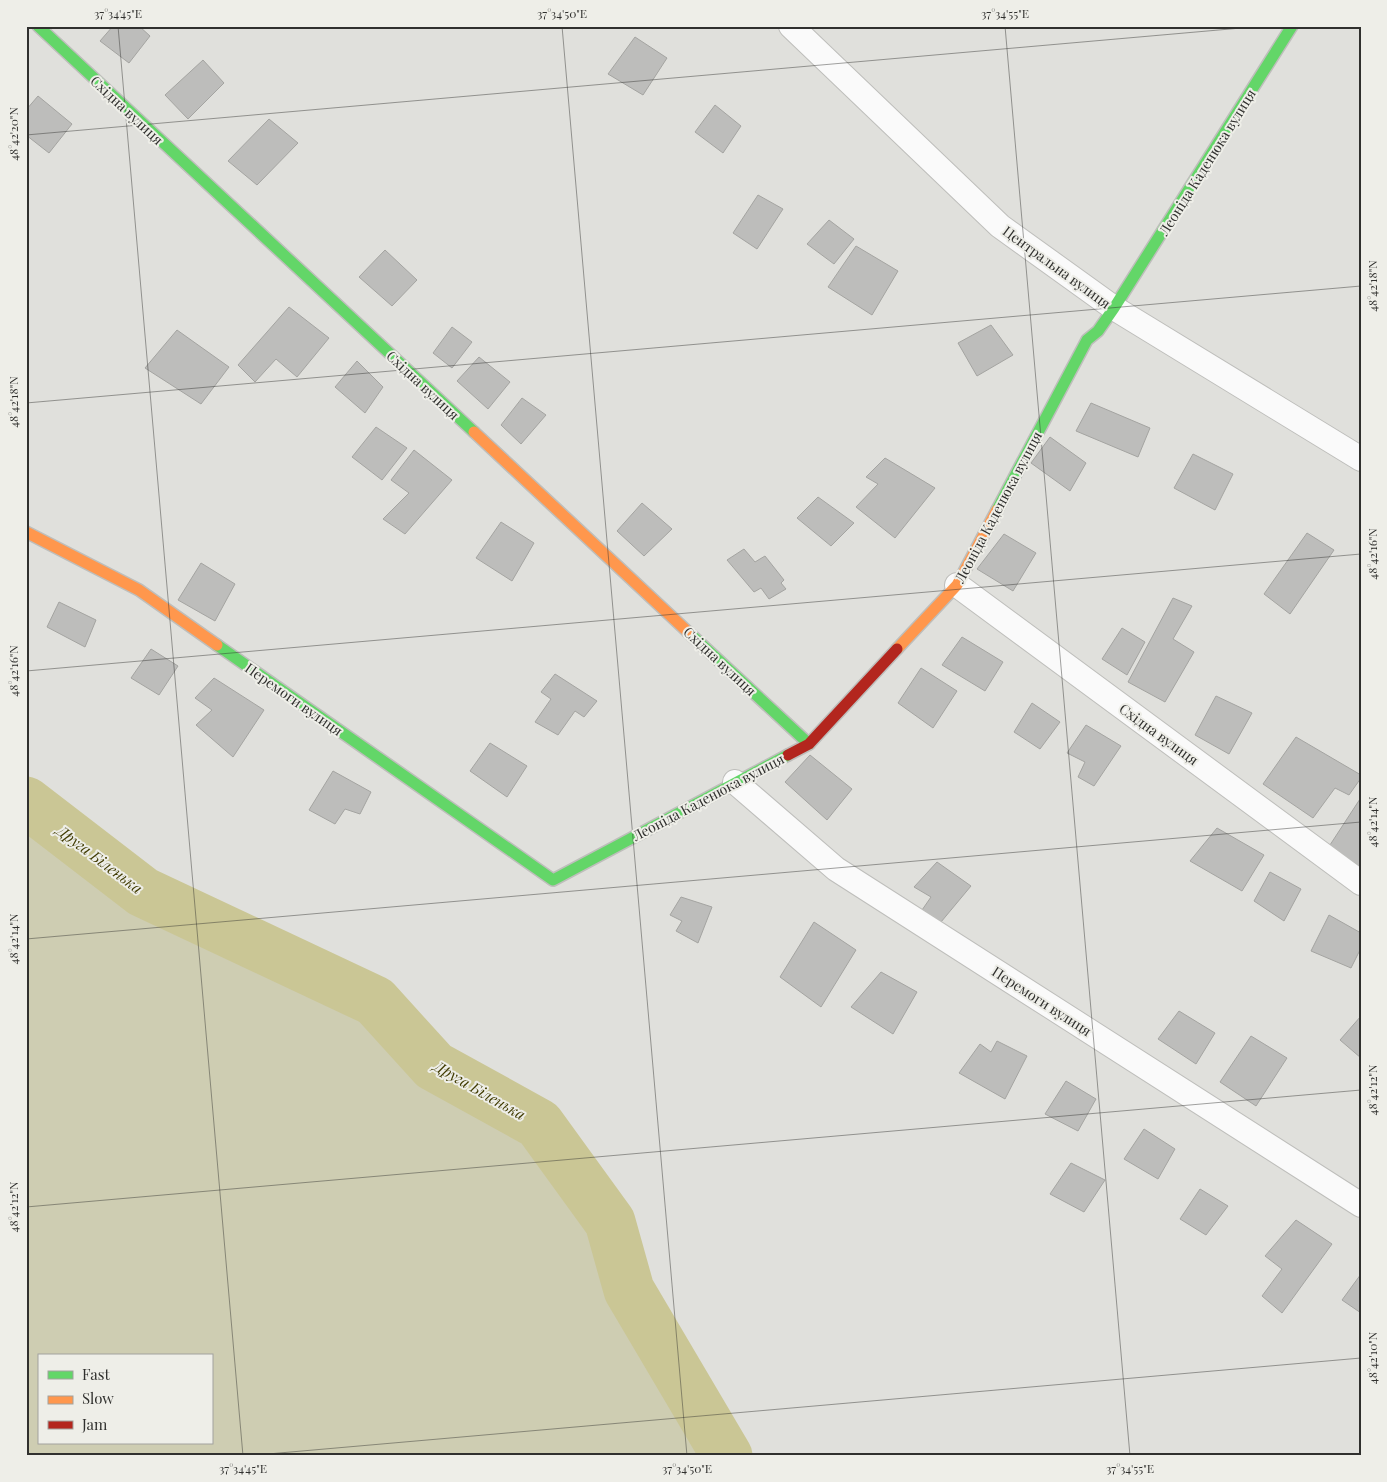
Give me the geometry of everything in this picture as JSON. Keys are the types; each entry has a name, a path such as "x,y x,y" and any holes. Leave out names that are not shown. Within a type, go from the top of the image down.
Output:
{"street":[{"name":"Східна вулиця","path":"38,26 809,744"},
{"name":"Центральна вулиця","path":"791,26 1000,226 1114,308 1361,459"},
{"name":"Леоніда Каденюка вулиця","path":"553,880 809,744 957,585 1087,340 1098,331 1114,308 1292,26"},
{"name":"Перемоги вулиця","path":"26,532 138,590 553,880"},
{"name":"Східна вулиця","path":"957,585 1361,883"},
{"name":"Перемоги вулиця","path":"735,782 836,869 1361,1205"}],"green space":[{"path":"26,802 143,892 375,1001 434,1066 539,1124 610,1222 629,1290 727,1456 26,1456"}],"building":[{"path":"113,26 139,26 150,36 129,63 100,41"},
{"path":"635,37 667,58 643,95 608,74"},
{"path":"203,60 224,83 188,119 165,95"},
{"path":"38,96 72,124 49,153 26,135 26,110"},
{"path":"715,105 741,126 723,153 695,132"},
{"path":"269,119 298,143 257,185 228,161"},
{"path":"758,195 783,209 757,249 733,233"},
{"path":"829,220 854,239 834,264 807,244"},
{"path":"856,246 898,271 872,315 828,287"},
{"path":"385,250 417,280 392,306 359,277"},
{"path":"289,307 329,338 297,377 276,359 255,382 238,365"},
{"path":"991,325 1013,355 977,376 958,343"},
{"path":"452,327 472,342 452,368 433,353"},
{"path":"177,330 229,367 201,404 145,368"},
{"path":"479,357 510,382 488,409 457,381"},
{"path":"357,361 383,387 365,413 335,387"},
{"path":"522,398 546,415 521,444 501,425"},
{"path":"1091,403 1150,428 1138,457 1076,431"},
{"path":"376,427 407,448 382,480 352,457"},
{"path":"1050,437 1086,463 1070,491 1031,463"},
{"path":"414,450 452,480 405,534 383,519 409,493 391,480"},
{"path":"1193,454 1233,474 1215,510 1174,488"},
{"path":"885,458 935,488 895,538 856,507 878,484 866,477"},
{"path":"818,497 854,523 831,546 797,518"},
{"path":"642,503 672,529 644,556 617,531"},
{"path":"501,522 534,543 512,581 476,558"},
{"path":"1307,533 1334,550 1290,614 1264,594"},
{"path":"1004,534 1036,553 1013,591 977,569"},
{"path":"744,549 755,562 765,556 784,580 781,583 786,589 769,599 761,588 754,592 727,560"},
{"path":"201,563 235,584 215,621 178,600"},
{"path":"1173,598 1192,606 1173,639 1194,652 1165,702 1128,682"},
{"path":"59,602 96,620 85,647 47,627"},
{"path":"1122,628 1145,642 1127,675 1102,659"},
{"path":"962,637 1003,662 985,691 942,665"},
{"path":"151,649 178,666 159,695 131,678"},
{"path":"921,668 957,691 933,728 898,703"},
{"path":"555,674 597,701 584,717 575,711 558,735 535,722 551,699 541,692"},
{"path":"214,678 264,710 233,757 196,725 212,710 195,698"},
{"path":"1216,696 1252,713 1229,754 1195,735"},
{"path":"1032,703 1060,722 1040,749 1014,732"},
{"path":"1086,725 1121,746 1094,786 1078,777 1085,762 1067,753"},
{"path":"1296,737 1361,775 1361,778 1349,795 1335,788 1313,818 1263,784"},
{"path":"490,743 527,766 507,797 470,771"},
{"path":"810,755 852,789 827,820 785,782"},
{"path":"333,771 371,792 360,814 345,809 335,824 309,810"},
{"path":"1361,799 1361,873 1328,848"},
{"path":"1217,828 1264,855 1242,891 1190,861"},
{"path":"937,862 971,886 941,922 922,910 931,897 914,887"},
{"path":"1270,872 1301,889 1284,921 1254,901"},
{"path":"681,897 712,907 698,943 676,931 682,921 670,915"},
{"path":"1329,915 1361,933 1361,948 1351,968 1311,951"},
{"path":"814,922 856,950 821,1007 780,977"},
{"path":"881,972 917,992 893,1034 851,1007"},
{"path":"1179,1011 1215,1033 1196,1064 1158,1039"},
{"path":"1361,1016 1361,1058 1340,1040"},
{"path":"1251,1036 1287,1058 1256,1106 1220,1082"},
{"path":"997,1041 1027,1056 1005,1099 959,1073 980,1044 991,1052"},
{"path":"1066,1081 1096,1099 1078,1131 1045,1114"},
{"path":"1144,1129 1175,1149 1158,1179 1124,1159"},
{"path":"1071,1163 1105,1180 1084,1212 1050,1194"},
{"path":"1200,1189 1228,1206 1206,1235 1180,1219"},
{"path":"1296,1220 1332,1244 1282,1313 1262,1296 1282,1269 1265,1256"},
{"path":"1361,1274 1361,1313 1342,1300"}],"waterway":[{"name":"Друга Біленька","path":"26,802 143,892 375,1001 434,1066 539,1124 610,1222 629,1290 727,1456"}],"traffic: fast":[{"path":"38,26 474,432"},
{"path":"997,510 1087,340 1098,331 1114,308 1292,26"},
{"path":"688,632 809,744"},
{"path":"217,645 553,880 788,755"}],"traffic: slow":[{"path":"474,432 688,632"},
{"path":"897,649 957,585 997,510"},
{"path":"26,532 139,590 217,645"}],"traffic: jam":[{"path":"788,755 809,744 897,649"}]}
